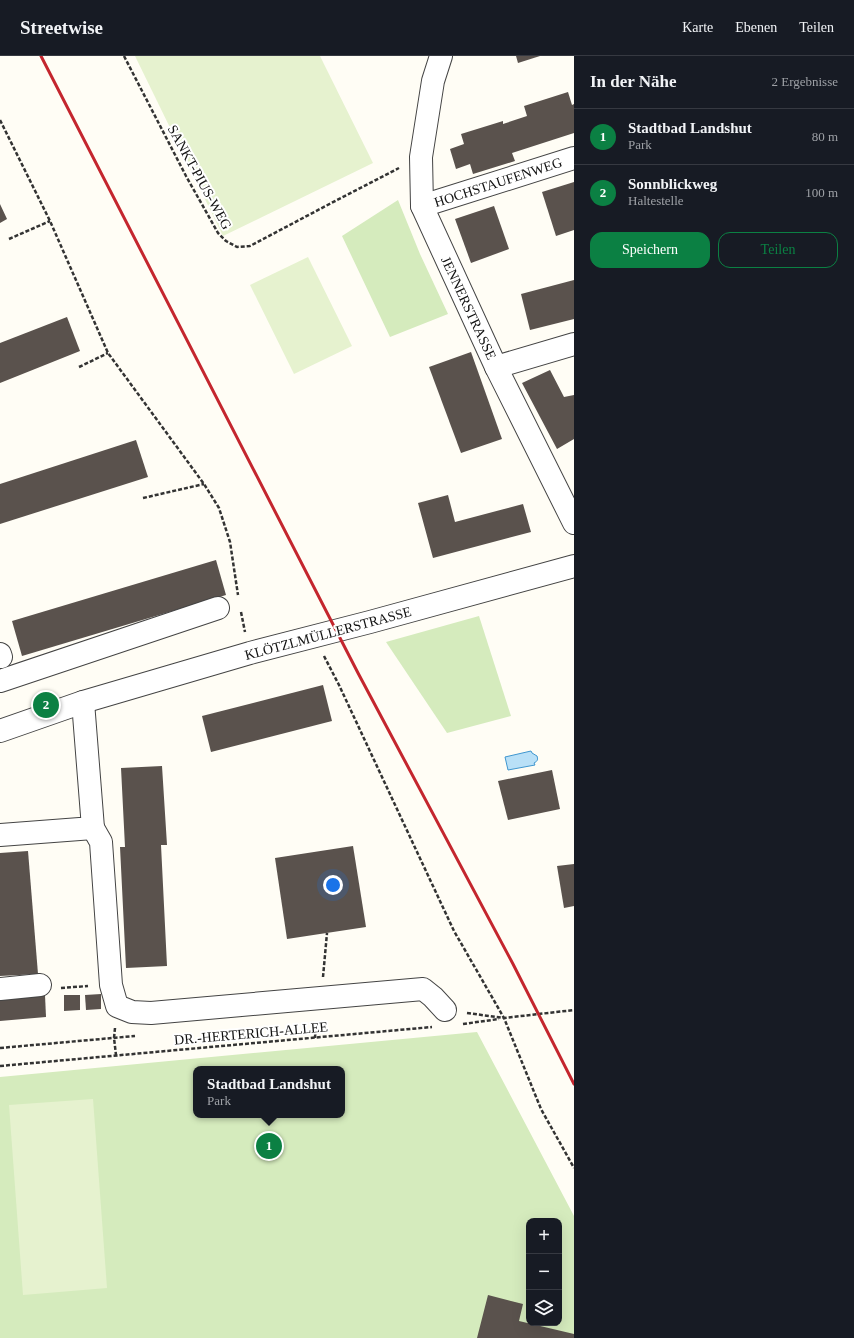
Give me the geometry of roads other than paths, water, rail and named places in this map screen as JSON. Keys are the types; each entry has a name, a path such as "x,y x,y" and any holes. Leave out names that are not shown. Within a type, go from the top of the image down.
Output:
{"street":[{"name":"JENNERSTRASSE","path":"442,56 433,81 421,157 422,206 496,367 574,523"},
{"name":"HOCHSTAUFENWEG","path":"422,206 574,158"},
{"path":"496,367 574,344"},
{"name":"KLÖTZLMÜLLERSTRASSE","path":"0,731 83,702 250,653 574,566"},
{"path":"0,682 218,608"},
{"path":"83,702 93,828 101,842 111,985 117,1006 132,1012 150,1014 423,989 433,997 447,1021"},
{"path":"0,835 93,828"},
{"path":"0,989 40,985"}],"water":[{"path":"531,751 537,756 538,759 534,763 535,765 508,770 505,757"}],"railway":[{"path":"41,56 358,673 513,964 574,1084"}],"place":[{"name":"Sonnblickweg","path":"46,705"},
{"name":"Stadtbad Landshut","path":"269,1146"}]}
